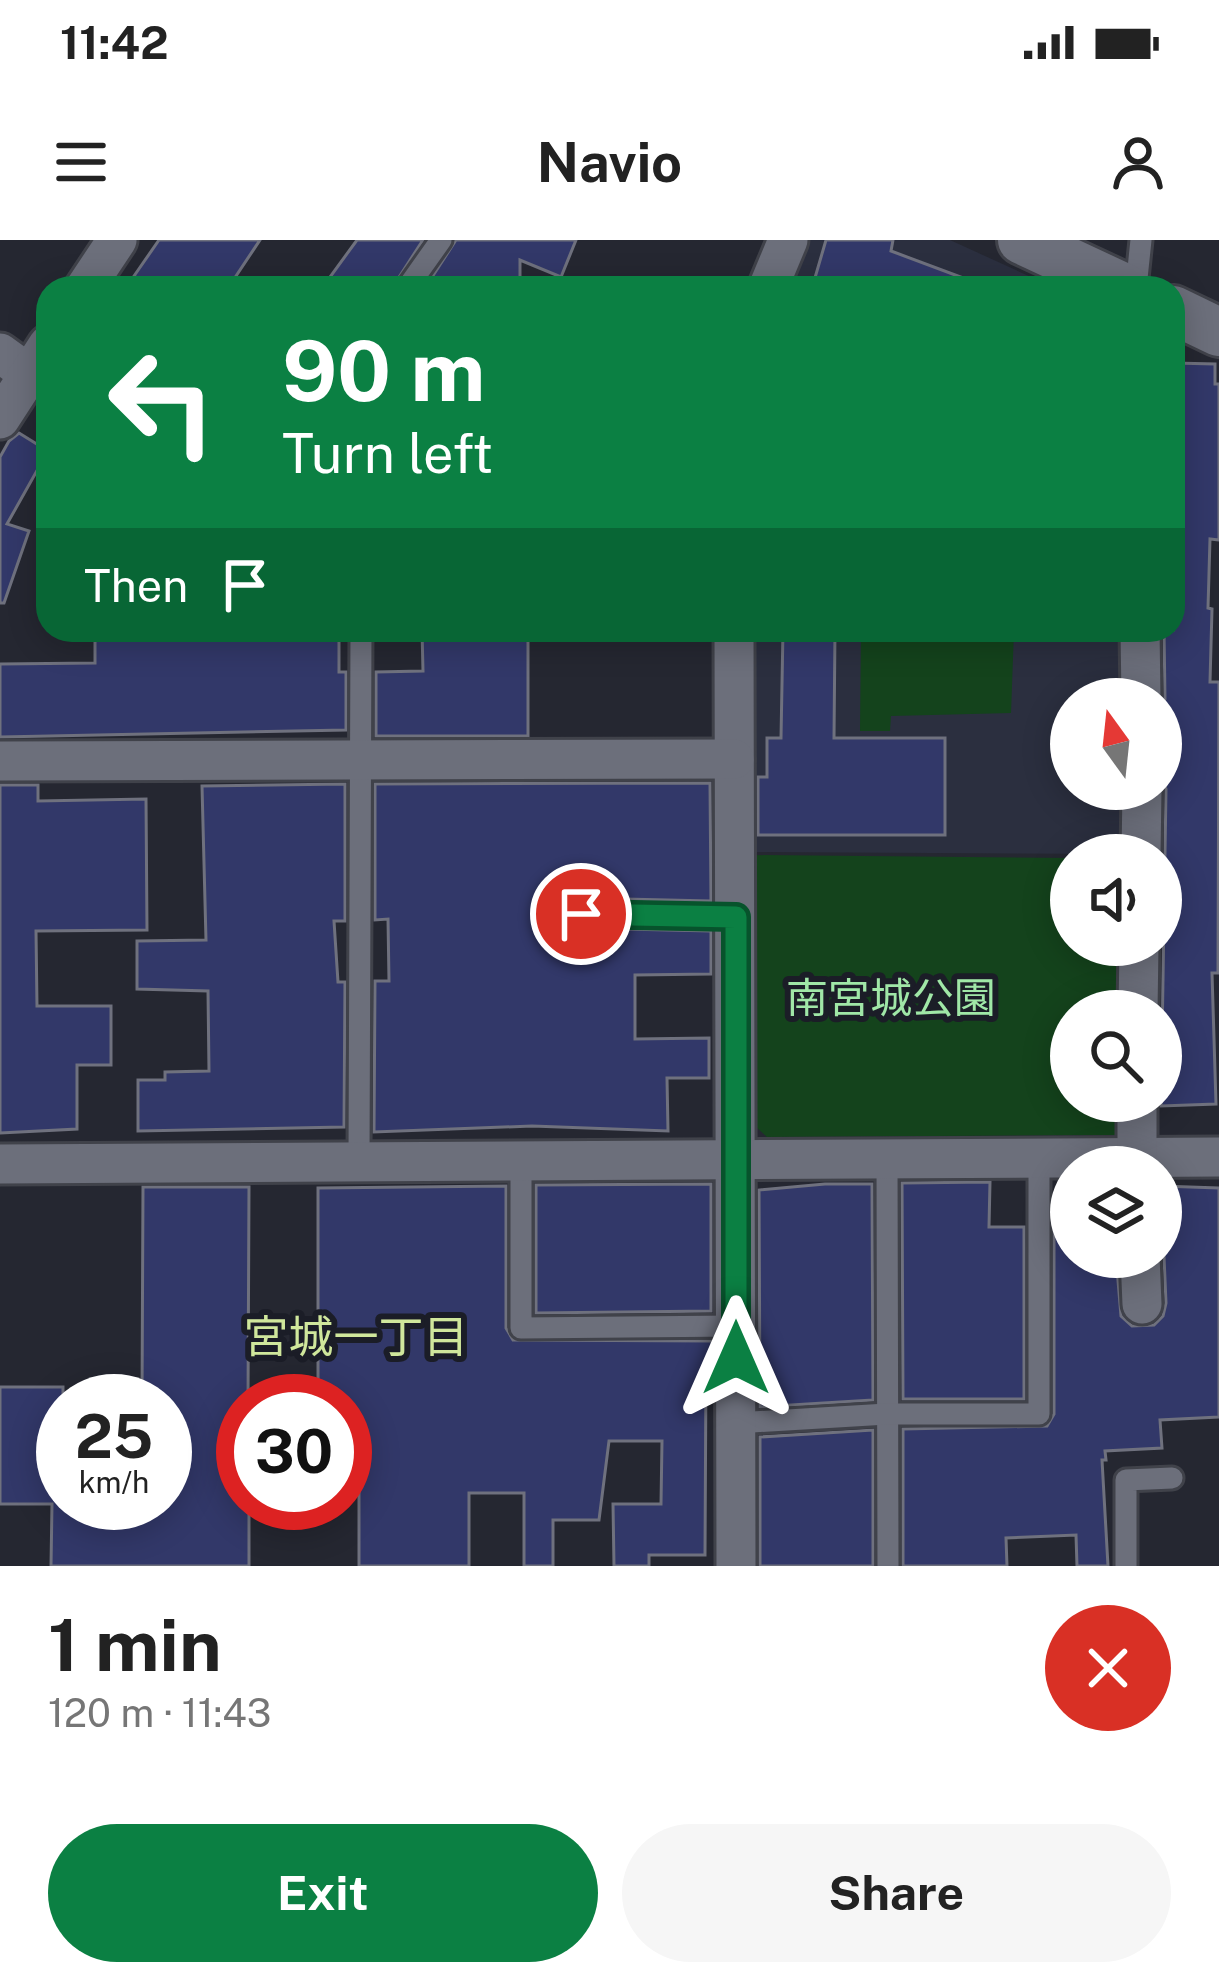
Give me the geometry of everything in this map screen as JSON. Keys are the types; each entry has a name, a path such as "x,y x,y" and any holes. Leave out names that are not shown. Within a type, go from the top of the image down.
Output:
{"street":[{"path":"93,276 117,240"},
{"path":"773,276 788,240"},
{"path":"1022,240 1099,276"},
{"path":"1185,316 1219,332"},
{"path":"0,419 31,362"},
{"path":"734,642 736,1566"},
{"path":"1140,642 1141,678"},
{"path":"0,761 734,759"},
{"path":"1182,1159 1219,1157"},
{"path":"0,1164 1050,1158"},
{"path":"1141,1278 1142,1304"}],"lane":[{"path":"416,276 441,240"},
{"path":"1137,276 1141,240"},
{"path":"358,1159 361,642"},
{"path":"581,914 736,917"},
{"path":"887,1158 888,1566"},
{"path":"736,1423 887,1414 1039,1414 1039,1158"},
{"path":"521,1160 521,1328 736,1326"},
{"path":"1126,1566 1126,1480 1172,1478"}],"shaded area":[{"path":"803,240 950,240 1029,276 787,276"},
{"path":"748,642 1123,642 1124,678 1050,678 1050,810 1124,810 1125,834 1050,834 1050,854 750,852"}],"green space":[{"path":"861,642 1014,642 1011,713 891,716 890,731 860,731"},
{"name":"南宮城公園","path":"750,855 1050,858 1050,966 1124,966 1123,990 1050,990 1050,1122 1121,1122 1116,1135 767,1137 755,1126"}],"building":[{"path":"159,240 260,240 236,276 134,276"},
{"path":"357,240 423,240 400,276 331,276"},
{"path":"456,240 576,240 561,276 520,260 520,276 433,276"},
{"path":"826,240 893,240 891,251 958,276 816,276"},
{"path":"1185,363 1215,364 1219,540 1210,539 1208,608 1212,609 1210,682 1219,682 1218,973 1212,973 1216,1104 1182,1105 1182,990 1163,990 1163,966 1182,966 1182,834 1165,834 1166,810 1182,810 1182,678 1165,678 1164,642 1185,642"},
{"path":"19,433 36,444 36,472 7,524 29,531 4,603 0,603 0,457"},
{"path":"95,642 339,642 339,672 346,672 346,730 0,737 0,664 95,663"},
{"path":"422,642 528,642 528,736 376,736 376,672 423,671"},
{"path":"783,642 835,642 834,738 945,738 945,835 758,835 758,777 767,777 767,738 781,738"},
{"path":"710,783 711,901 581,898 566,911 568,921 581,928 711,931 711,974 635,975 635,1039 709,1038 709,1078 667,1078 668,1131 532,1126 374,1132 375,981 389,981 388,919 375,920 375,784"},
{"path":"345,784 345,921 334,921 338,982 345,982 344,1127 138,1131 138,1080 165,1080 165,1072 209,1071 208,991 137,989 137,941 206,940 202,786"},
{"path":"0,785 38,785 38,801 146,799 147,930 36,931 37,1006 111,1006 111,1065 77,1065 77,1129 0,1133"},
{"path":"990,1182 989,1227 1024,1227 1024,1399 903,1399 902,1183"},
{"path":"711,1184 711,1311 536,1313 536,1185"},
{"path":"872,1184 873,1400 760,1407 759,1190"},
{"path":"506,1186 506,1328 513,1340 712,1341 712,1364 706,1364 705,1555 649,1555 649,1566 614,1566 613,1504 661,1504 662,1441 609,1441 599,1520 553,1520 553,1566 524,1566 524,1493 469,1493 469,1566 359,1566 359,1530 372,1530 372,1374 318,1374 318,1188"},
{"path":"143,1187 249,1187 248,1374 216,1374 216,1530 249,1530 249,1566 51,1566 52,1530 192,1530 192,1374 142,1374"},
{"path":"1182,1187 1219,1188 1219,1417 1160,1420 1162,1448 1105,1451 1108,1566 1077,1566 1076,1535 1006,1538 1007,1566 903,1566 903,1429 1047,1426 1054,1414 1054,1278 1118,1278 1121,1316 1132,1326 1154,1325 1166,1303 1165,1278 1182,1278"},
{"path":"0,1387 36,1387 36,1504 0,1504"},
{"path":"873,1430 873,1566 760,1566 760,1437"}],"district":[{"name":"宮城一丁目","path":"356,1336"}],"route":[{"path":"581,914 736,917 736,1358"}]}
